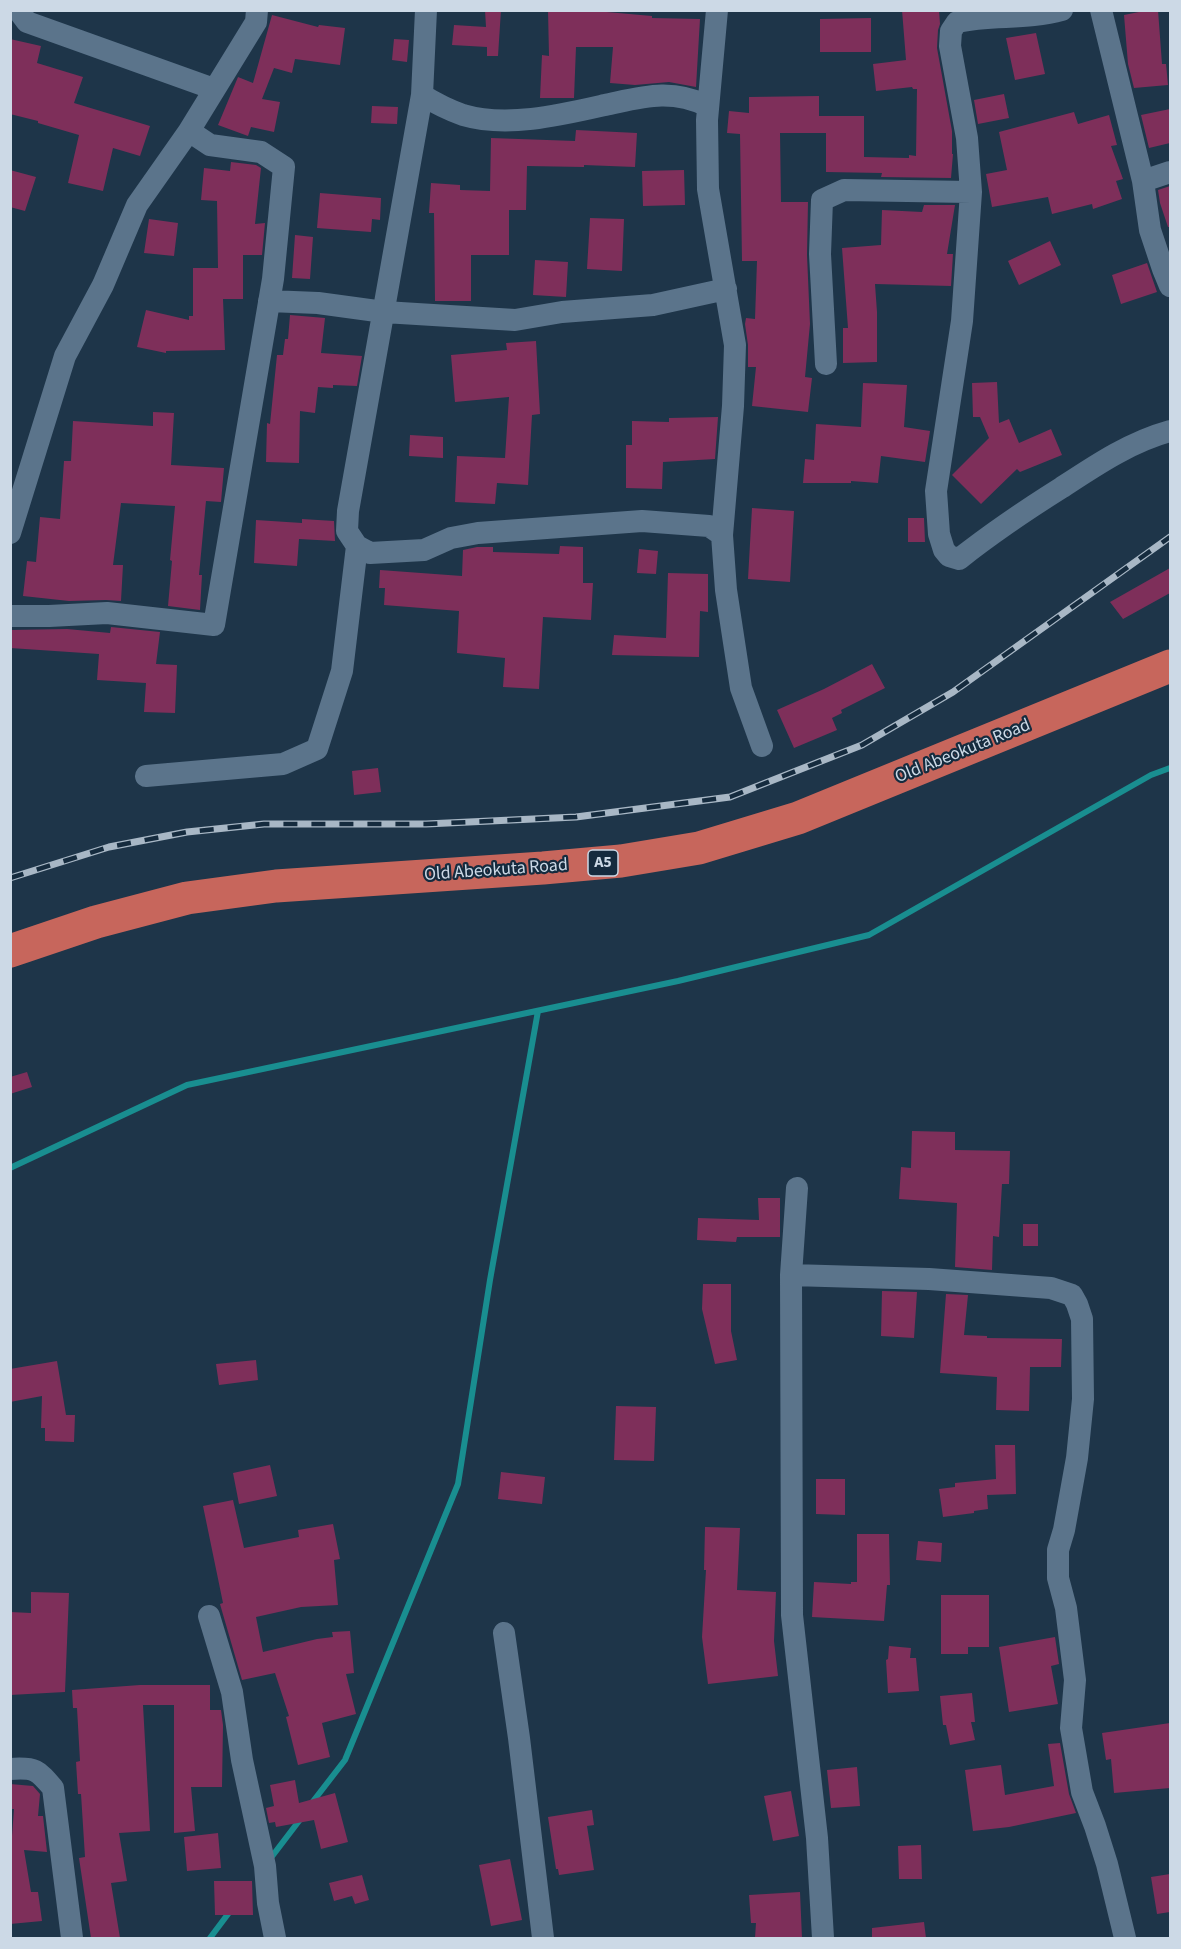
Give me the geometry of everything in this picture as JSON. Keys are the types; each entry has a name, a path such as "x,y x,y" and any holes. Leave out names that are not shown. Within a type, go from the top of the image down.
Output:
{"highway":[{"name":"Old Abeokuta Road","path":"10,951 96,921 187,898 276,886 621,861 699,848 808,814 1170,666"}],"street":[{"path":"18,10 27,22 214,89"},
{"path":"10,533 65,356 103,285 137,205 189,131 256,22 257,10"},
{"path":"426,10 422,95 348,511 347,531 357,546 370,553 424,550 451,538 478,533 642,521 715,531"},
{"path":"717,10 708,106 708,189 735,345 734,406 724,506 715,531 741,687 762,746"},
{"path":"1062,10 1019,17 968,19 957,22 951,31 950,46 967,138 971,192 962,321 936,491 939,534 949,556 959,559 1019,515 1112,455 1170,431"},
{"path":"1101,10 1143,181 1150,230 1170,286"},
{"path":"422,95 464,115 492,120 551,117 640,98 676,95 708,106"},
{"path":"10,616 107,613 214,625 269,301 284,167 261,152 210,145 189,131"},
{"path":"1143,181 1170,172"},
{"path":"826,364 820,254 822,200 844,190 971,192"},
{"path":"269,301 318,303 384,312 516,320 562,312 652,305 726,289"},
{"path":"146,776 283,764 317,749 342,671 357,546"},
{"path":"797,1188 790,1275 792,1615 818,1838 823,1938"},
{"path":"790,1275 929,1279 1051,1288 1072,1295 1077,1304 1082,1319 1083,1399 1075,1468 1064,1530 1058,1550 1058,1578 1066,1608 1075,1680 1071,1728 1082,1792 1107,1864 1125,1938"},
{"path":"209,1616 232,1692 242,1760 265,1866 268,1903 275,1938"},
{"path":"504,1633 543,1938"},
{"path":"10,1769 23,1768 39,1772 53,1788 72,1938"}],"building":[{"path":"485,10 501,10 498,56 487,56 487,47 452,45 454,25 486,27"},
{"path":"548,10 584,10 652,16 652,18 700,19 696,87 669,82 635,85 610,83 613,47 576,47 574,98 540,98 542,55 549,56"},
{"path":"902,10 939,10 937,48 952,131 951,178 881,177 882,173 826,172 826,133 780,133 781,202 808,202 807,255 810,324 805,377 812,378 808,412 752,406 756,367 748,367 745,324 746,318 755,319 757,261 742,261 740,134 727,133 729,111 749,113 749,97 819,96 819,116 864,116 864,157 909,158 909,155 916,156 917,89 912,87 876,91 873,64 906,60"},
{"path":"1139,10 1158,10 1162,64 1166,64 1168,85 1134,88 1128,64 1124,15 1139,12"},
{"path":"272,15 318,27 319,25 345,28 340,65 295,59 292,73 274,68 262,99 280,102 274,132 251,127 248,136 218,125 238,77 253,83"},
{"path":"871,18 871,52 820,52 820,19"},
{"path":"1036,33 1045,74 1015,80 1006,38"},
{"path":"10,39 41,46 37,63 83,77 74,103 150,126 140,156 113,148 103,191 68,183 79,135 10,114"},
{"path":"394,39 409,40 407,62 392,60"},
{"path":"1004,94 1009,118 978,124 974,100"},
{"path":"372,106 398,107 397,124 371,123"},
{"path":"1170,109 1170,143 1149,148 1141,115"},
{"path":"1074,112 1078,124 1109,115 1117,145 1111,146 1123,179 1116,181 1122,199 1093,209 1092,204 1052,214 1048,197 992,207 986,174 1007,170 999,132"},
{"path":"576,130 637,133 635,167 527,166 526,210 509,210 509,255 471,255 471,301 435,301 434,213 429,213 431,183 460,185 460,190 490,191 491,138 575,141"},
{"path":"231,162 256,165 261,168 255,224 265,223 262,255 243,255 243,299 223,299 225,350 166,351 166,353 137,347 146,310 189,320 189,316 193,316 193,268 218,268 217,201 201,200 204,168 230,171"},
{"path":"10,170 36,177 25,211 10,207"},
{"path":"684,170 685,205 643,206 642,171"},
{"path":"1170,186 1170,227 1168,227 1158,190"},
{"path":"320,193 381,198 380,220 372,219 371,232 317,228"},
{"path":"924,205 955,205 947,254 953,254 951,286 875,284 877,362 843,363 843,328 848,328 842,248 881,245 882,210 922,212"},
{"path":"590,218 624,219 622,271 587,269"},
{"path":"149,219 178,223 174,256 144,253"},
{"path":"295,235 313,237 310,279 292,278"},
{"path":"1050,241 1061,265 1019,285 1008,261"},
{"path":"535,260 568,262 566,297 533,295"},
{"path":"1147,263 1157,292 1121,304 1112,275"},
{"path":"290,315 325,318 321,353 362,356 357,386 318,387 315,413 300,411 299,463 266,462 267,423 270,424 277,355 283,355 285,339 288,339"},
{"path":"536,341 540,414 532,415 528,485 497,483 495,504 455,502 457,456 505,458 509,397 455,402 451,355 507,350 506,343"},
{"path":"997,382 999,423 1009,419 1019,443 1051,429 1062,455 1020,472 1017,469 981,504 952,475 989,438 980,417 973,417 972,383"},
{"path":"863,383 907,385 904,427 930,431 925,462 881,456 878,483 851,481 851,483 803,483 805,459 814,460 816,424 861,427"},
{"path":"153,412 174,413 171,465 224,468 221,502 206,501 199,575 202,575 200,610 168,606 175,506 121,503 113,565 123,565 121,601 69,601 23,596 27,561 36,562 40,517 60,519 64,461 71,461 73,421 153,426"},
{"path":"718,417 715,459 663,462 662,489 626,488 626,445 632,445 632,421 669,422 669,418"},
{"path":"410,435 443,437 443,458 409,456"},
{"path":"752,508 794,511 790,582 748,579"},
{"path":"908,518 924,518 925,542 908,542"},
{"path":"302,519 334,521 335,541 299,539 297,566 254,563 256,520 302,523"},
{"path":"560,546 583,547 583,583 593,583 591,620 543,617 539,689 503,687 505,658 457,653 459,611 384,605 385,588 379,588 380,570 462,576 463,550 493,547 493,552 559,554"},
{"path":"639,549 658,551 656,574 637,573"},
{"path":"1170,568 1170,593 1123,619 1110,602"},
{"path":"668,573 708,574 708,612 700,611 699,657 612,655 614,635 666,638"},
{"path":"111,627 160,632 156,664 177,665 175,713 144,712 146,683 97,680 99,654 10,648 10,630 67,629 110,633"},
{"path":"872,664 885,688 841,710 842,713 832,718 837,730 794,748 777,710"},
{"path":"378,768 381,792 354,795 352,771"},
{"path":"27,1072 32,1087 10,1094 10,1077"},
{"path":"912,1131 955,1132 955,1150 1010,1151 1009,1184 1002,1184 999,1237 993,1236 992,1270 955,1267 957,1203 899,1199 901,1167 911,1168"},
{"path":"758,1198 780,1198 780,1237 737,1237 736,1242 697,1240 698,1218 759,1220"},
{"path":"1023,1224 1038,1224 1038,1246 1023,1246"},
{"path":"703,1284 731,1284 731,1331 737,1360 715,1364 702,1309"},
{"path":"882,1291 917,1292 914,1338 881,1336"},
{"path":"946,1294 968,1295 964,1335 987,1336 987,1338 1062,1339 1061,1367 1030,1367 1029,1411 996,1410 997,1377 940,1373"},
{"path":"256,1360 258,1380 219,1385 216,1364"},
{"path":"57,1361 66,1415 75,1415 74,1442 45,1441 45,1428 41,1428 42,1396 10,1402 10,1369"},
{"path":"616,1406 656,1407 654,1461 614,1460"},
{"path":"995,1445 1015,1445 1016,1494 987,1495 988,1509 943,1517 939,1489 955,1487 955,1483 996,1479"},
{"path":"270,1465 277,1496 239,1504 233,1473"},
{"path":"501,1472 545,1477 542,1504 498,1499"},
{"path":"816,1479 845,1479 845,1515 816,1514"},
{"path":"233,1500 244,1548 299,1537 298,1530 333,1524 340,1559 334,1560 338,1605 301,1607 256,1617 263,1652 333,1637 332,1632 350,1631 354,1673 346,1674 356,1714 322,1723 330,1757 298,1765 286,1717 289,1716 275,1673 242,1680 220,1604 223,1603 203,1506"},
{"path":"705,1527 740,1528 737,1590 776,1592 774,1641 778,1676 708,1684 702,1637 706,1570 704,1570"},
{"path":"857,1534 889,1534 890,1585 887,1585 884,1621 812,1617 814,1582 851,1584 851,1582 857,1582"},
{"path":"918,1541 942,1543 941,1562 916,1560"},
{"path":"31,1592 69,1593 65,1692 10,1695 10,1612 31,1613"},
{"path":"941,1595 989,1595 989,1647 968,1647 968,1654 941,1654"},
{"path":"1055,1637 1059,1664 1051,1666 1058,1704 1009,1712 999,1647"},
{"path":"889,1646 911,1648 910,1658 916,1658 919,1691 888,1693 886,1660"},
{"path":"140,1685 210,1685 210,1710 221,1710 223,1725 222,1787 191,1787 195,1831 174,1833 174,1705 143,1705 150,1831 119,1833 127,1881 111,1883 120,1938 91,1938 79,1858 85,1857 81,1794 78,1794 76,1762 80,1761 77,1708 73,1708 72,1690"},
{"path":"972,1693 975,1722 971,1722 975,1740 950,1745 946,1725 943,1725 940,1696"},
{"path":"1170,1723 1170,1788 1114,1793 1111,1759 1106,1760 1102,1733"},
{"path":"1060,1743 1069,1794 1076,1813 1009,1827 973,1831 965,1770 1001,1765 1005,1795 1054,1786 1048,1744"},
{"path":"857,1767 860,1806 831,1808 827,1770"},
{"path":"295,1780 299,1803 335,1793 348,1842 321,1849 314,1820 276,1827 275,1822 269,1823 266,1808 274,1806 270,1785"},
{"path":"10,1784 33,1786 40,1794 38,1816 43,1816 47,1852 24,1850 31,1892 38,1892 42,1921 10,1924 10,1863 14,1809 10,1809"},
{"path":"791,1791 799,1836 773,1841 764,1796"},
{"path":"592,1810 594,1825 587,1826 594,1870 559,1875 556,1869 548,1817"},
{"path":"218,1833 221,1868 187,1871 184,1837"},
{"path":"921,1845 922,1879 899,1879 898,1846"},
{"path":"510,1859 522,1920 491,1926 479,1865"},
{"path":"1170,1874 1170,1912 1157,1914 1151,1877"},
{"path":"362,1875 369,1900 355,1904 352,1896 334,1901 329,1883"},
{"path":"214,1881 252,1881 253,1915 215,1915"},
{"path":"800,1892 802,1938 755,1938 756,1923 751,1923 749,1895"},
{"path":"924,1922 926,1938 872,1938 872,1928"}],"waterway":[{"path":"10,1168 187,1085 678,981 869,935 1151,775 1170,768"},
{"path":"311,1804 345,1760 458,1484 490,1280 538,1011"},
{"path":"270,1859 302,1817"},
{"path":"210,1938 231,1910"}],"railway":[{"path":"10,878 109,847 187,832 264,824 426,824 576,817 730,797 862,745 953,692 1170,537"}]}
